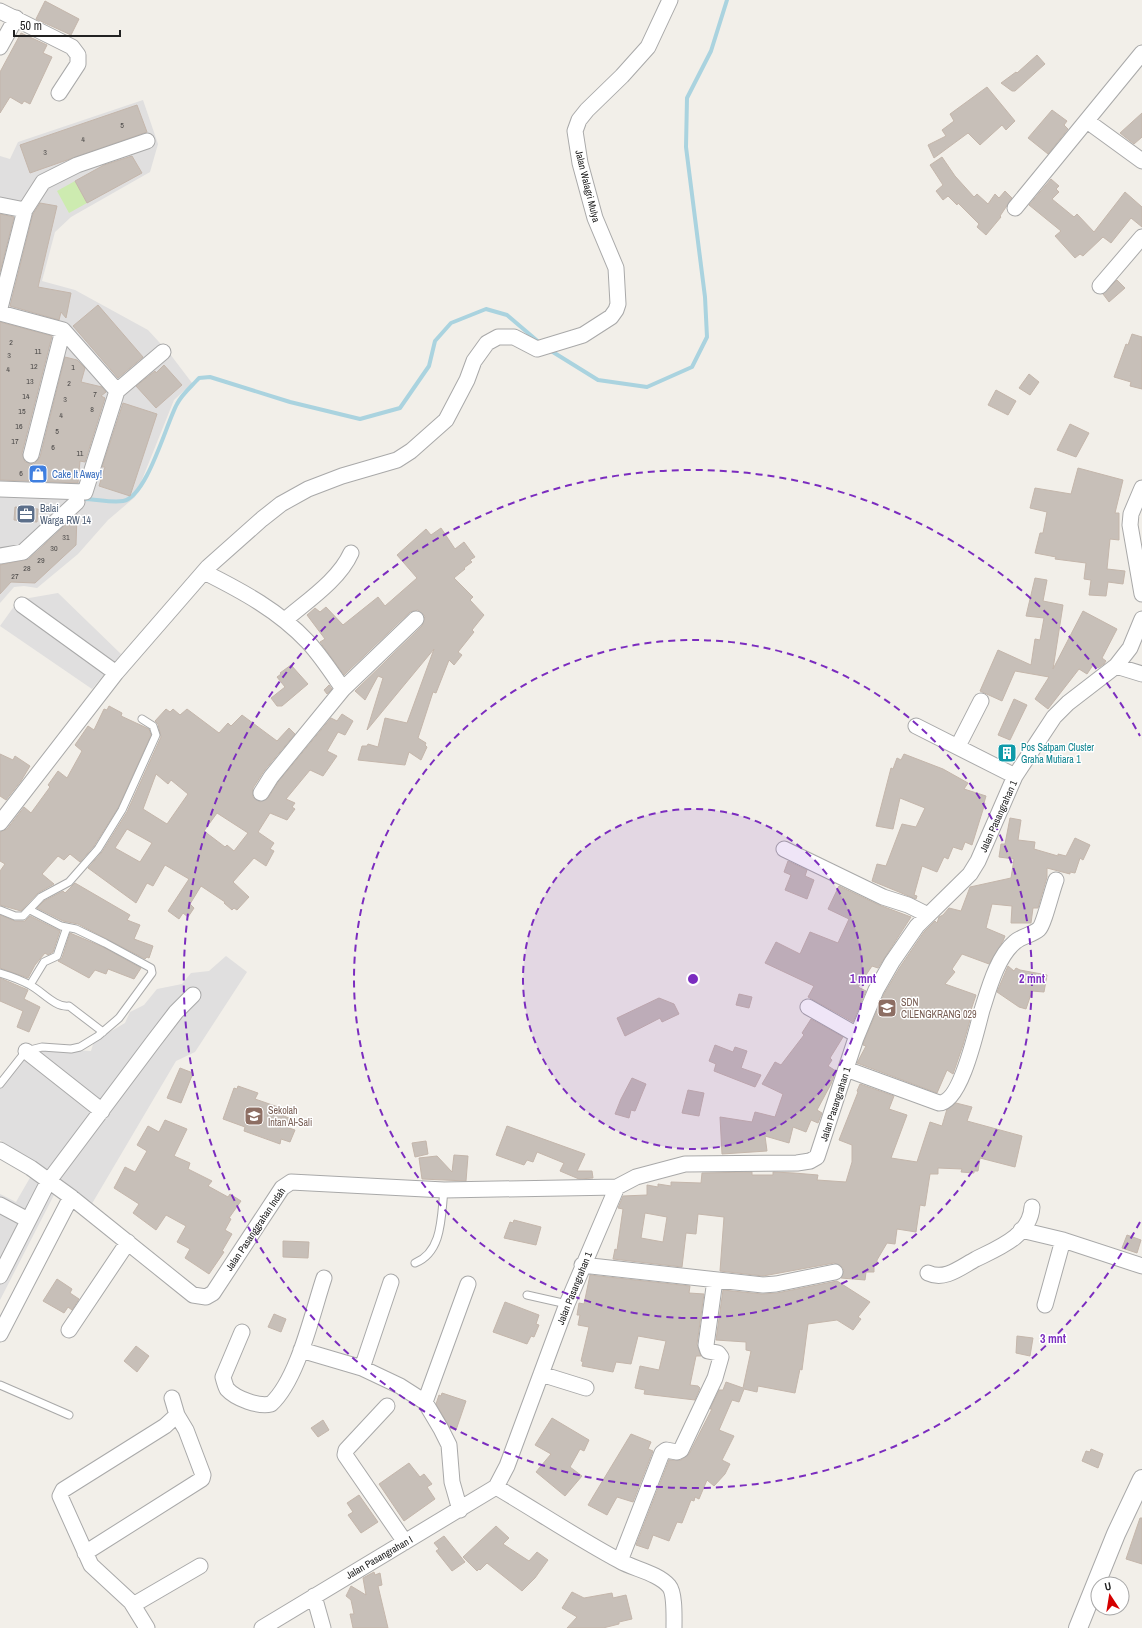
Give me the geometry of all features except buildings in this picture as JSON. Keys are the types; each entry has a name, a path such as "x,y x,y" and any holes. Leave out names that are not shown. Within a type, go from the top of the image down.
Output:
{"street":[{"name":"Jalan Walagri Mulya","path":"204,572 262,518 281,504 308,489 342,476 397,460 421,444 446,420 467,380 474,361 480,350 487,343 498,337 514,337 545,347 583,335 611,317 618,304 616,268 595,218 580,163 575,131 579,120 587,110 622,76 648,47 670,0"},
{"path":"0,11 72,47 78,55 78,64 59,93"},
{"path":"0,47 16,18"},
{"path":"1015,208 1142,53"},
{"path":"1087,121 1142,161"},
{"path":"0,308 25,210 43,182 77,165 147,141"},
{"path":"0,205 25,210"},
{"path":"1100,286 1142,237"},
{"path":"0,313 63,330 117,391"},
{"path":"31,455 63,330"},
{"path":"0,556 23,552 81,497 117,391 164,352"},
{"path":"0,488 81,497"},
{"path":"1142,488 1130,514 1130,525 1142,594"},
{"path":"285,620 346,566 351,553"},
{"path":"0,824 116,673 204,572 233,586 285,620 309,643 343,689"},
{"path":"22,605 116,673"},
{"path":"261,793 271,778 343,689 416,619"},
{"name":"Jalan Pasangrahan 1","path":"496,1486 507,1466 566,1304 617,1187 636,1177 685,1164 797,1163 814,1159 820,1152 857,1035 876,990 892,962 917,926 970,874 978,861 1015,776 1054,717 1068,703 1116,666 1130,648 1142,619"},
{"path":"1116,666 1142,674"},
{"path":"958,746 981,701"},
{"path":"916,726 1015,776"},
{"path":"784,848 883,897 908,905 928,915"},
{"path":"846,1069 939,1103 943,1103 950,1098 968,1060 995,971 1015,942 1039,928 1044,919 1046,905 1056,880"},
{"path":"0,1276 48,1182 152,1042 176,1012 193,995"},
{"path":"808,1007 857,1035"},
{"path":"26,1051 102,1111"},
{"name":"Jalan Pasanggrahan Indah","path":"0,1150 31,1168 48,1182 71,1197 193,1295 206,1297 213,1293 285,1184 291,1182 444,1190 617,1187"},
{"path":"0,1334 71,1197"},
{"path":"0,1205 28,1220"},
{"path":"928,1273 933,1275 944,1275 958,1270 999,1249 1013,1239 1021,1230 1030,1218 1032,1208"},
{"path":"1021,1230 1063,1240 1142,1266"},
{"path":"1045,1305 1063,1240"},
{"path":"69,1330 128,1242"},
{"path":"582,1265 763,1285 776,1284 835,1272"},
{"path":"242,1332 223,1377 225,1384 230,1391 264,1406 271,1404 281,1393 301,1350 324,1278"},
{"path":"620,1561 662,1453 666,1450 677,1452 681,1450 715,1378 721,1357 718,1353 708,1351 706,1345 715,1280"},
{"path":"362,1368 391,1282"},
{"path":"425,1402 468,1284"},
{"path":"301,1350 362,1368 400,1386 425,1402 442,1428 449,1445 452,1482 460,1510"},
{"path":"541,1374 586,1388"},
{"path":"85,1553 202,1479 203,1475 172,1398"},
{"path":"387,1406 345,1453 347,1459 405,1542"},
{"path":"146,1628 134,1605 118,1589 95,1570 85,1553 60,1496 61,1492 165,1426 178,1415"},
{"path":"1078,1628 1116,1534 1142,1479"},
{"path":"496,1486 620,1561 668,1584 672,1599 674,1628"},
{"name":"Jalan Pasangrahan I","path":"262,1628 360,1567 460,1510 496,1486"},
{"path":"134,1605 200,1566"},
{"path":"314,1596 323,1628"}],"lane":[{"path":"0,910 19,917 23,916 41,897 69,882 98,850 122,810 156,735 153,726 142,719"},
{"path":"0,1084 26,1051 42,1047 71,1049 80,1047 103,1032 119,1018 152,973 152,968 119,950 76,929 67,927 30,910"},
{"path":"30,985 44,962 57,956 67,927"},
{"path":"0,973 30,985 50,999 65,1007 69,1006 103,1032"},
{"path":"415,1263 424,1259 432,1252 438,1233 444,1190"},
{"path":"527,1295 566,1304"},
{"path":"0,1384 69,1415"}],"shaded area":[{"path":"143,100 158,144 150,172 71,217 55,232 42,281 75,290 148,330 170,354 192,383 174,400 135,497 108,520 78,554 37,588 24,586 14,587 0,603 0,156 10,159 18,142"},
{"path":"58,593 121,654 92,689 0,626 15,605 29,598"},
{"path":"226,956 247,972 195,1052 176,1061 90,1207 53,1175 0,1140 0,1087 21,1057 37,1048 91,1051 94,1041 125,1023 130,1012 144,1005 157,989 182,984 191,973 209,971"},
{"path":"31,1176 55,1193 0,1300 0,1194 16,1202"}],"green space":[{"path":"75,181 87,203 69,213 57,191"}],"waterway":[{"path":"548,349 598,380 647,387 692,367 707,337 705,297 686,147 687,98 711,51 727,0"},
{"path":"83,499 123,501 132,497 148,474 179,400 199,378 210,377 290,402 360,419 400,408 429,366 435,341 451,323 486,309 507,315 541,344"}],"place":[{"name":"Cake It Away!","path":"38,474"},
{"name":"Balai Warga RW 14","path":"26,514"},
{"name":"Pos Satpam Cluster Graha Mutiara 1","path":"1007,753"},
{"name":"SDN CILENGKRANG 029","path":"887,1008"},
{"name":"Sekolah Intan Al-Sali","path":"254,1116"}]}
